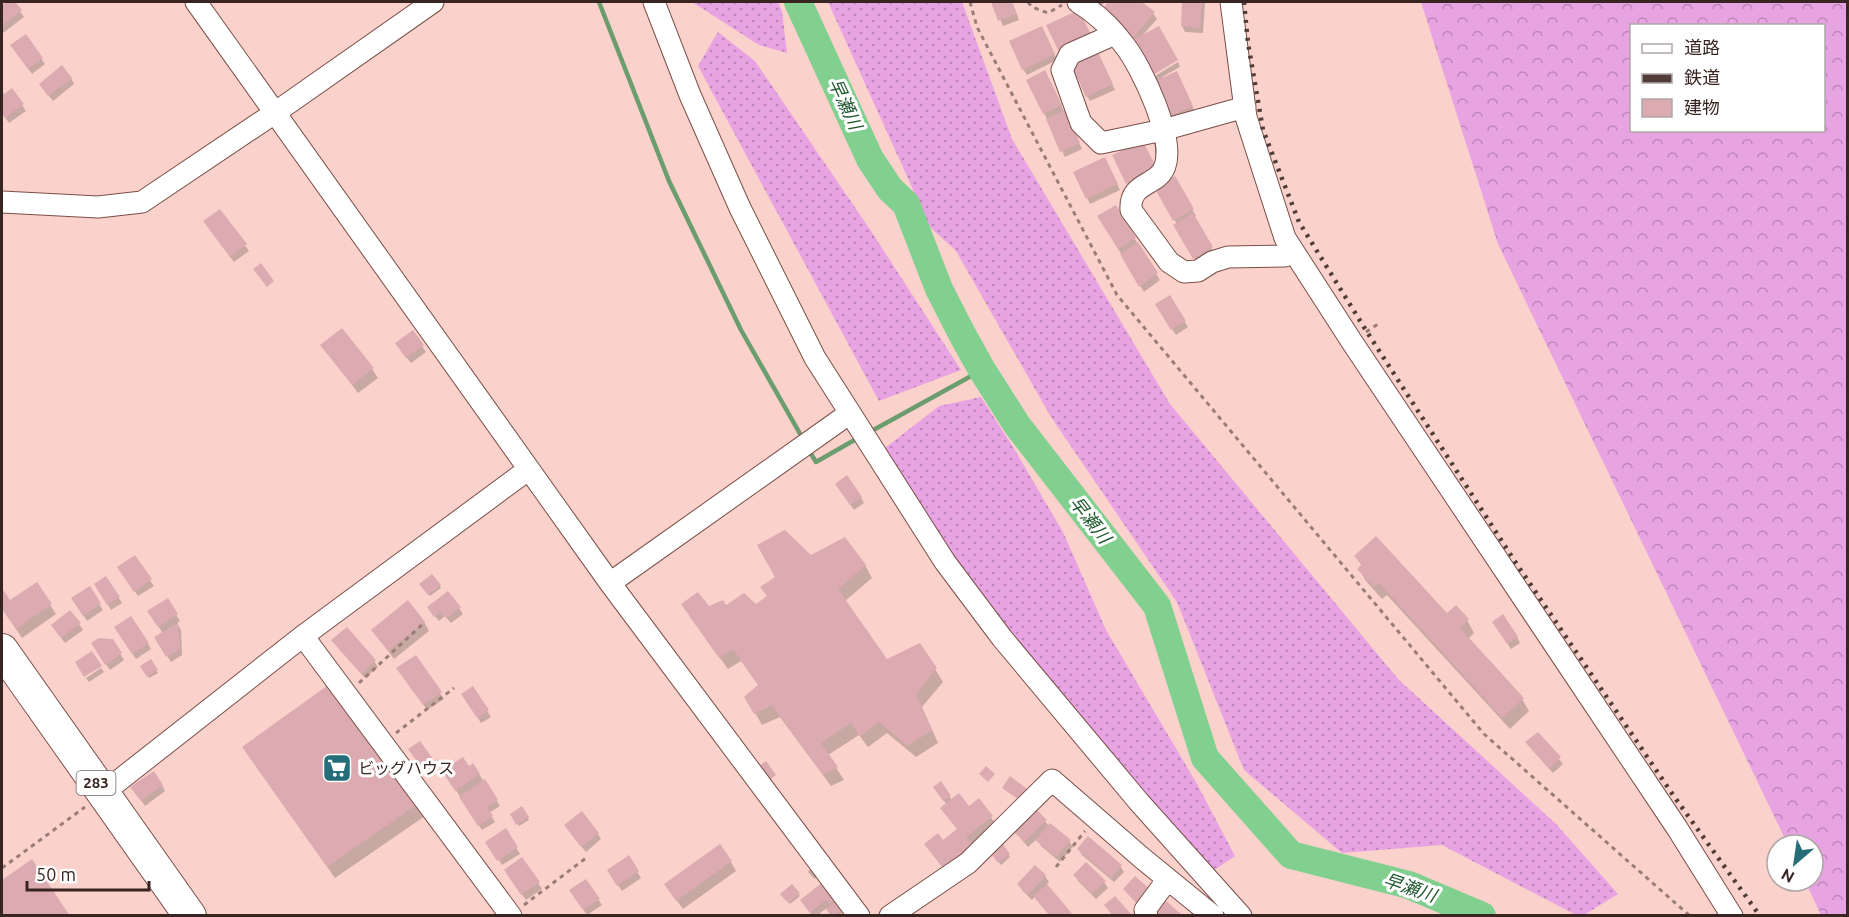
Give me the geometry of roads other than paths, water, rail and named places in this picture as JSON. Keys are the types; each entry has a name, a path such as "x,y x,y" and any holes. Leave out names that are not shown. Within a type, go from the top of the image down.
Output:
{"highway":[{"name":"283","path":"2,650 167,915"},
{"name":"283","path":"2,683 190,915"}],"street":[{"path":"196,2 610,583 859,915"},
{"path":"2,202 98,207 142,202 433,2"},
{"path":"654,2 690,94 740,208 815,358 945,562 1002,638 1139,802 1241,915"},
{"path":"1078,2 1090,9 1115,34 1126,48 1151,92 1168,146 1166,164 1161,174 1134,193 1130,199 1131,210 1168,262 1184,272 1198,271 1212,262 1228,257 1285,256"},
{"path":"1231,2 1246,117 1285,238 1371,371 1677,828 1732,915"},
{"path":"1115,34 1070,54 1062,70 1082,123 1101,143 1163,130 1245,107"},
{"path":"610,583 850,413"},
{"path":"96,799 303,636 529,469"},
{"path":"303,636 511,915"},
{"path":"890,915 968,863 1052,780 1213,915"},
{"path":"1147,915 1145,910 1168,879"}],"waterway":[{"path":"599,2 669,181 741,330 803,439"},
{"name":"早瀬川","path":"798,2 870,159 890,189 906,204 939,289 982,370 1017,425 1157,606 1205,758 1291,855 1409,885 1482,916"},
{"path":"868,433 982,370"},
{"path":"808,449 816,462 858,438"}],"railway":[{"path":"1244,2 1248,43 1263,130 1299,222 1516,563 1673,795 1760,916"}],"place":[{"name":"ビッグハウス","path":"337,768"}]}
